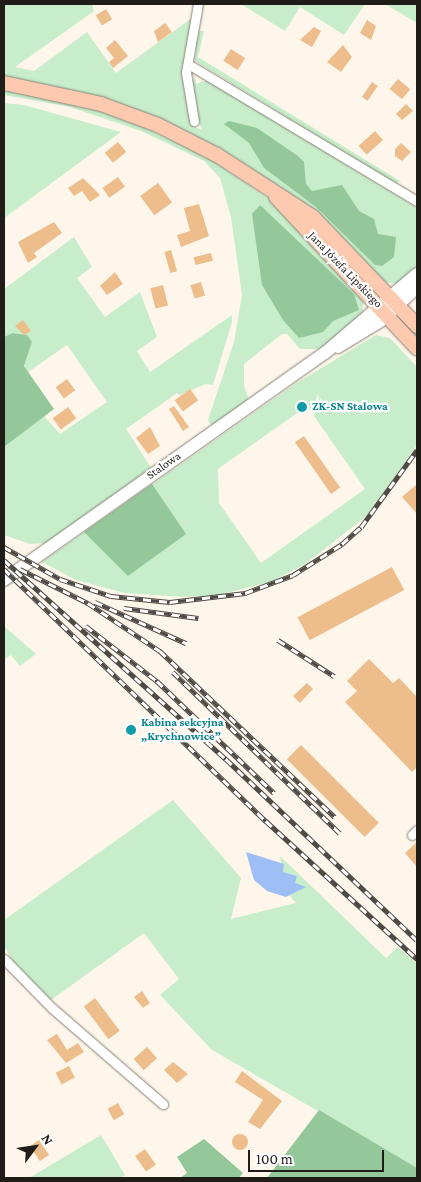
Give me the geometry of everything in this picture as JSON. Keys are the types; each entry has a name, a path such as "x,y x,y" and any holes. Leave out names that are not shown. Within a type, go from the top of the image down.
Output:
{"main road":[{"name":"Jana Józefa Lipskiego","path":"4,84 72,96 148,120 200,145 273,192 389,306 417,326"},
{"name":"Jana Józefa Lipskiego","path":"389,306 417,348"}],"street":[{"path":"194,121 187,93 188,64 198,4"},
{"path":"188,64 417,201"},
{"name":"Stalowa","path":"389,306 417,274"},
{"name":"Stalowa","path":"4,580 417,287"},
{"path":"4,959 52,1008 163,1104"}],"green space":[{"path":"4,4 92,4 94,11 15,67 34,71 87,32 116,73 192,18 183,83 191,125 202,130 196,115 192,82 195,77 196,84 207,80 417,208 417,269 399,284 384,282 228,154 174,126 95,96 4,77"},
{"path":"241,4 365,4 344,35 300,7 285,31"},
{"path":"385,4 417,5 417,23"},
{"path":"197,31 204,31 198,57 400,181 396,184 195,61"},
{"path":"4,90 69,102 121,117 206,156 275,203 364,297 362,316 323,349 300,349 287,334 282,334 244,364 244,386 249,400 212,426 208,420 234,342 242,295 231,217 220,178 204,161 141,131 70,107 4,95"},
{"path":"4,103 24,105 121,132 4,218"},
{"path":"229,121 257,128 298,156 304,162 306,184 312,191 342,185 359,211 374,219 378,234 396,237 394,257 382,266 375,265 316,207 264,168 249,143 224,124"},
{"path":"260,205 354,294 359,310 333,321 323,332 299,338 283,320 262,285 252,214"},
{"path":"74,237 92,267 77,278 105,317 140,292 157,337 137,351 150,372 232,315 232,322 213,385 206,384 180,395 177,393 126,429 152,469 48,543 30,544 4,535 4,447 44,416 60,434 107,402 67,345 28,372 24,366 32,342 27,335 13,333 4,337 4,289"},
{"path":"13,333 27,335 32,342 24,366 54,409 4,447 4,337"},
{"path":"376,335 390,338 417,367 417,445 368,515 304,565 270,582 218,595 183,597 125,593 76,580 42,562 295,384","holes":["307,406 365,489 261,563 219,503 218,469"]},
{"path":"152,484 186,534 128,576 84,532"},
{"path":"4,626 36,654 20,666 11,655 4,659"},
{"path":"173,800 241,878 231,919 296,903 290,896 297,876 283,872 280,856 386,958 398,947 417,964 417,1168 212,1050 160,995 179,979 144,933 51,1000 13,961 4,946 4,920"},
{"path":"319,1110 417,1168 417,1178 267,1178"},
{"path":"101,1135 125,1175 120,1178 29,1178"},
{"path":"204,1139 243,1173 239,1178 180,1178 187,1173 177,1157"}],"water":[{"path":"246,852 284,864 283,872 297,876 295,883 306,887 286,897 267,891 254,880"}],"building":[{"path":"106,9 112,19 102,25 96,15"},
{"path":"367,20 376,26 371,40 360,33"},
{"path":"165,23 172,32 158,42 154,31"},
{"path":"314,27 321,31 312,47 300,40"},
{"path":"115,40 128,56 113,68 109,62 114,58 106,48"},
{"path":"343,45 352,57 341,72 327,62"},
{"path":"231,49 245,58 238,70 223,61"},
{"path":"398,79 410,89 402,99 390,89"},
{"path":"372,82 378,86 368,101 362,97"},
{"path":"406,104 413,111 402,120 396,114"},
{"path":"375,131 383,140 367,155 359,146"},
{"path":"118,142 126,152 113,163 105,153"},
{"path":"401,143 411,152 402,161 395,156 395,149"},
{"path":"118,177 125,187 109,198 102,188"},
{"path":"83,178 100,195 90,202 82,191 74,196 68,188"},
{"path":"158,183 172,202 154,215 140,196"},
{"path":"199,204 209,236 181,247 177,235 190,231 184,208"},
{"path":"54,222 62,233 34,253 37,257 28,263 18,242"},
{"path":"171,250 177,271 170,273 164,252"},
{"path":"211,253 213,261 195,265 194,257"},
{"path":"115,272 123,284 107,295 100,286"},
{"path":"201,282 205,295 195,299 190,285"},
{"path":"163,285 168,305 155,309 150,288"},
{"path":"23,320 31,331 24,335 15,326"},
{"path":"67,379 75,390 64,399 56,387"},
{"path":"190,389 198,400 183,411 175,400"},
{"path":"174,406 189,427 183,431 169,409"},
{"path":"68,407 76,418 61,429 53,418"},
{"path":"150,427 160,446 148,454 136,438"},
{"path":"304,436 340,488 331,494 295,442"},
{"path":"417,484 417,514 402,497"},
{"path":"392,567 404,590 310,640 298,617"},
{"path":"369,659 393,683 399,678 417,697 417,767 412,772 345,702 357,691 347,681"},
{"path":"307,683 313,689 300,703 293,696"},
{"path":"301,745 379,823 365,837 287,759"},
{"path":"417,842 417,867 405,853"},
{"path":"142,991 150,1003 143,1008 134,997"},
{"path":"95,998 120,1031 108,1039 84,1006"},
{"path":"57,1034 67,1050 78,1043 84,1052 66,1063 47,1040"},
{"path":"147,1047 157,1058 144,1070 134,1059"},
{"path":"173,1062 188,1074 177,1083 164,1070"},
{"path":"69,1066 75,1078 62,1084 56,1073"},
{"path":"242,1071 282,1101 260,1129 248,1122 263,1100 235,1082"},
{"path":"118,1103 124,1114 114,1120 108,1109"},
{"path":"240,1134 248,1142 240,1150 232,1142"},
{"path":"39,1140 49,1155 40,1161 30,1146"},
{"path":"145,1149 156,1165 146,1171 135,1156"}],"railway":[{"path":"4,547 60,579 111,596 170,602 245,593 293,575 342,544 361,527 417,450"},
{"path":"4,560 226,759 417,940"},
{"path":"4,569 266,821 417,959"},
{"path":"20,569 88,603 160,651 335,817"},
{"path":"95,602 186,643"},
{"path":"124,608 198,618"},
{"path":"86,626 157,681 274,793"},
{"path":"278,640 334,676"},
{"path":"173,672 340,833"}],"place":[{"name":"ZK-SN Stalowa","path":"302,407"},
{"name":"Kabina sekcyjna „Krychnowice”","path":"131,730"}]}
